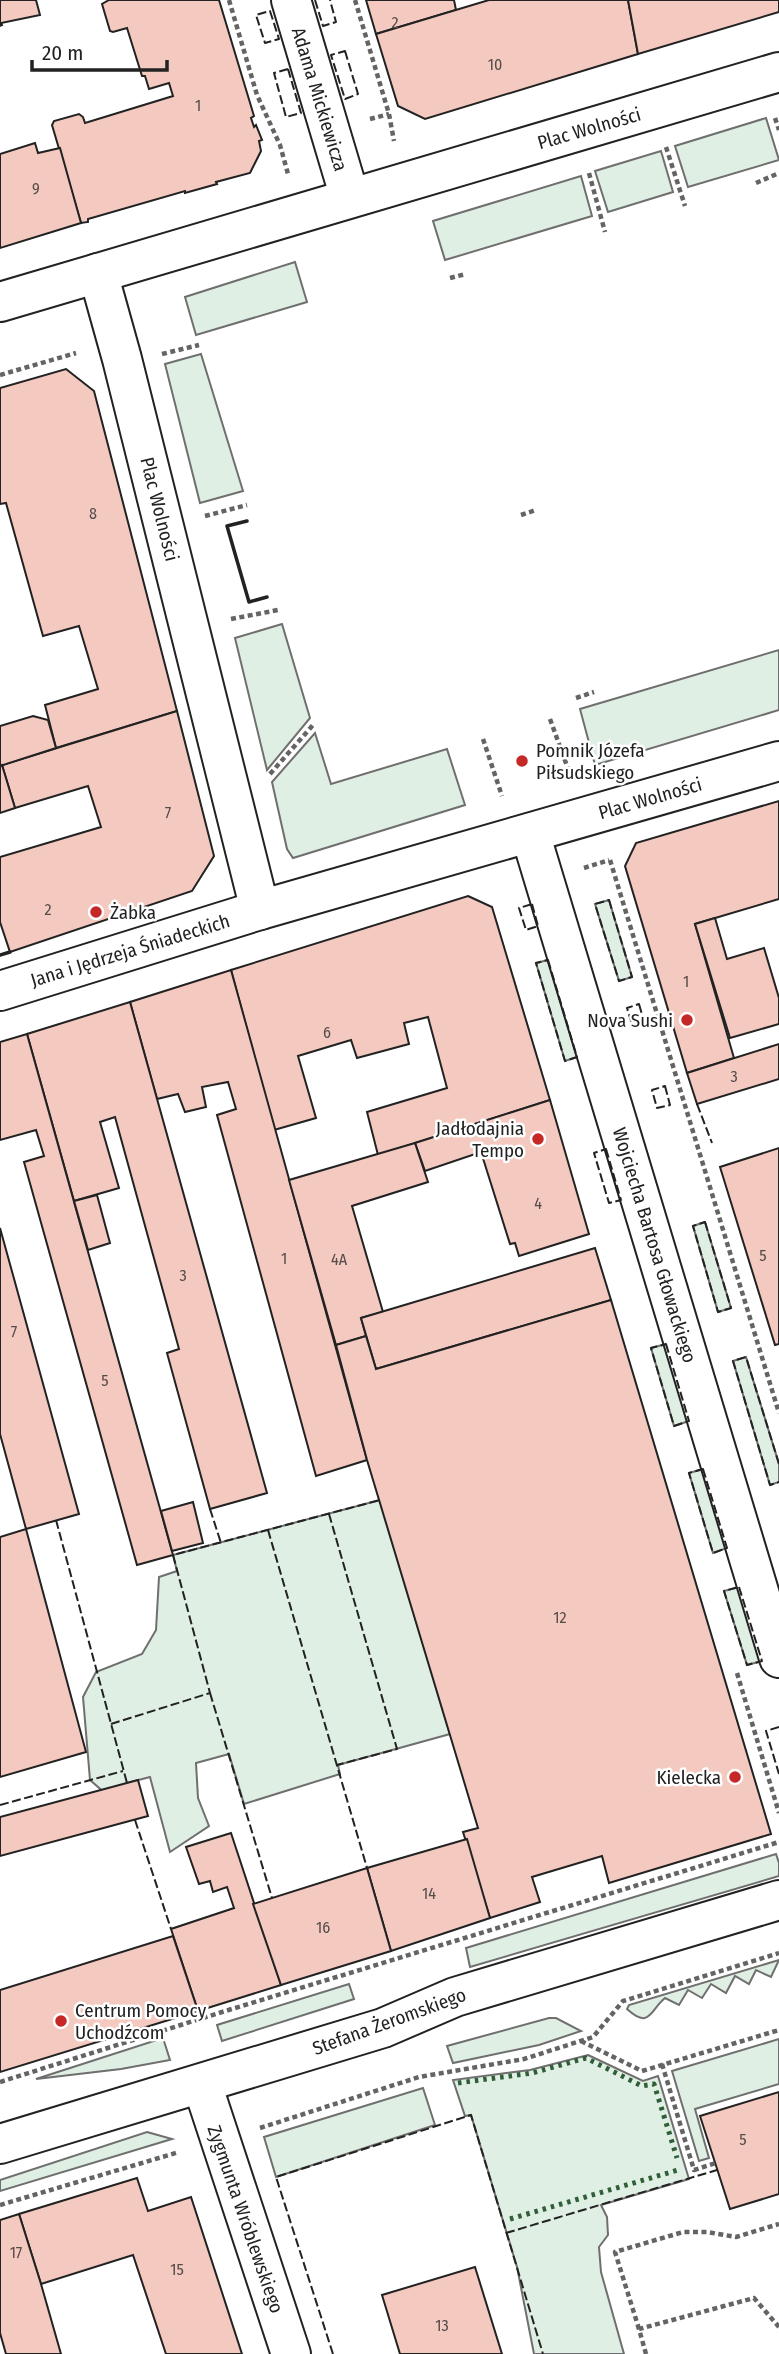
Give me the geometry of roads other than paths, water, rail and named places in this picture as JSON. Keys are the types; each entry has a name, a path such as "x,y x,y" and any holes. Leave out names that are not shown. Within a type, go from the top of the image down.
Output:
{"street":[{"name":"Adama Mickiewicza","path":"291,0 350,198"},
{"name":"Plac Wolności","path":"779,72 98,273 260,910 779,761"},
{"path":"0,302 98,273"},
{"name":"Wojciecha Bartosa Głowackiego","path":"530,833 779,1658"},
{"name":"Jana i Jędrzeja Śniadeckich","path":"0,991 260,910"},
{"name":"Stefana Żeromskiego","path":"0,2144 383,2028 454,1997 779,1900"},
{"name":"Zygmunta Wróblewskiego","path":"202,2084 291,2354"}],"place":[{"name":"Pomnik Józefa Piłsudskiego","path":"522,761"},
{"name":"Żabka","path":"96,912"},
{"name":"Nova Sushi","path":"687,1020"},
{"name":"Jadłodajnia Tempo","path":"538,1139"},
{"name":"Kielecka","path":"735,1777"},
{"name":"Centrum Pomocy Uchodźcom","path":"61,2021"}]}
